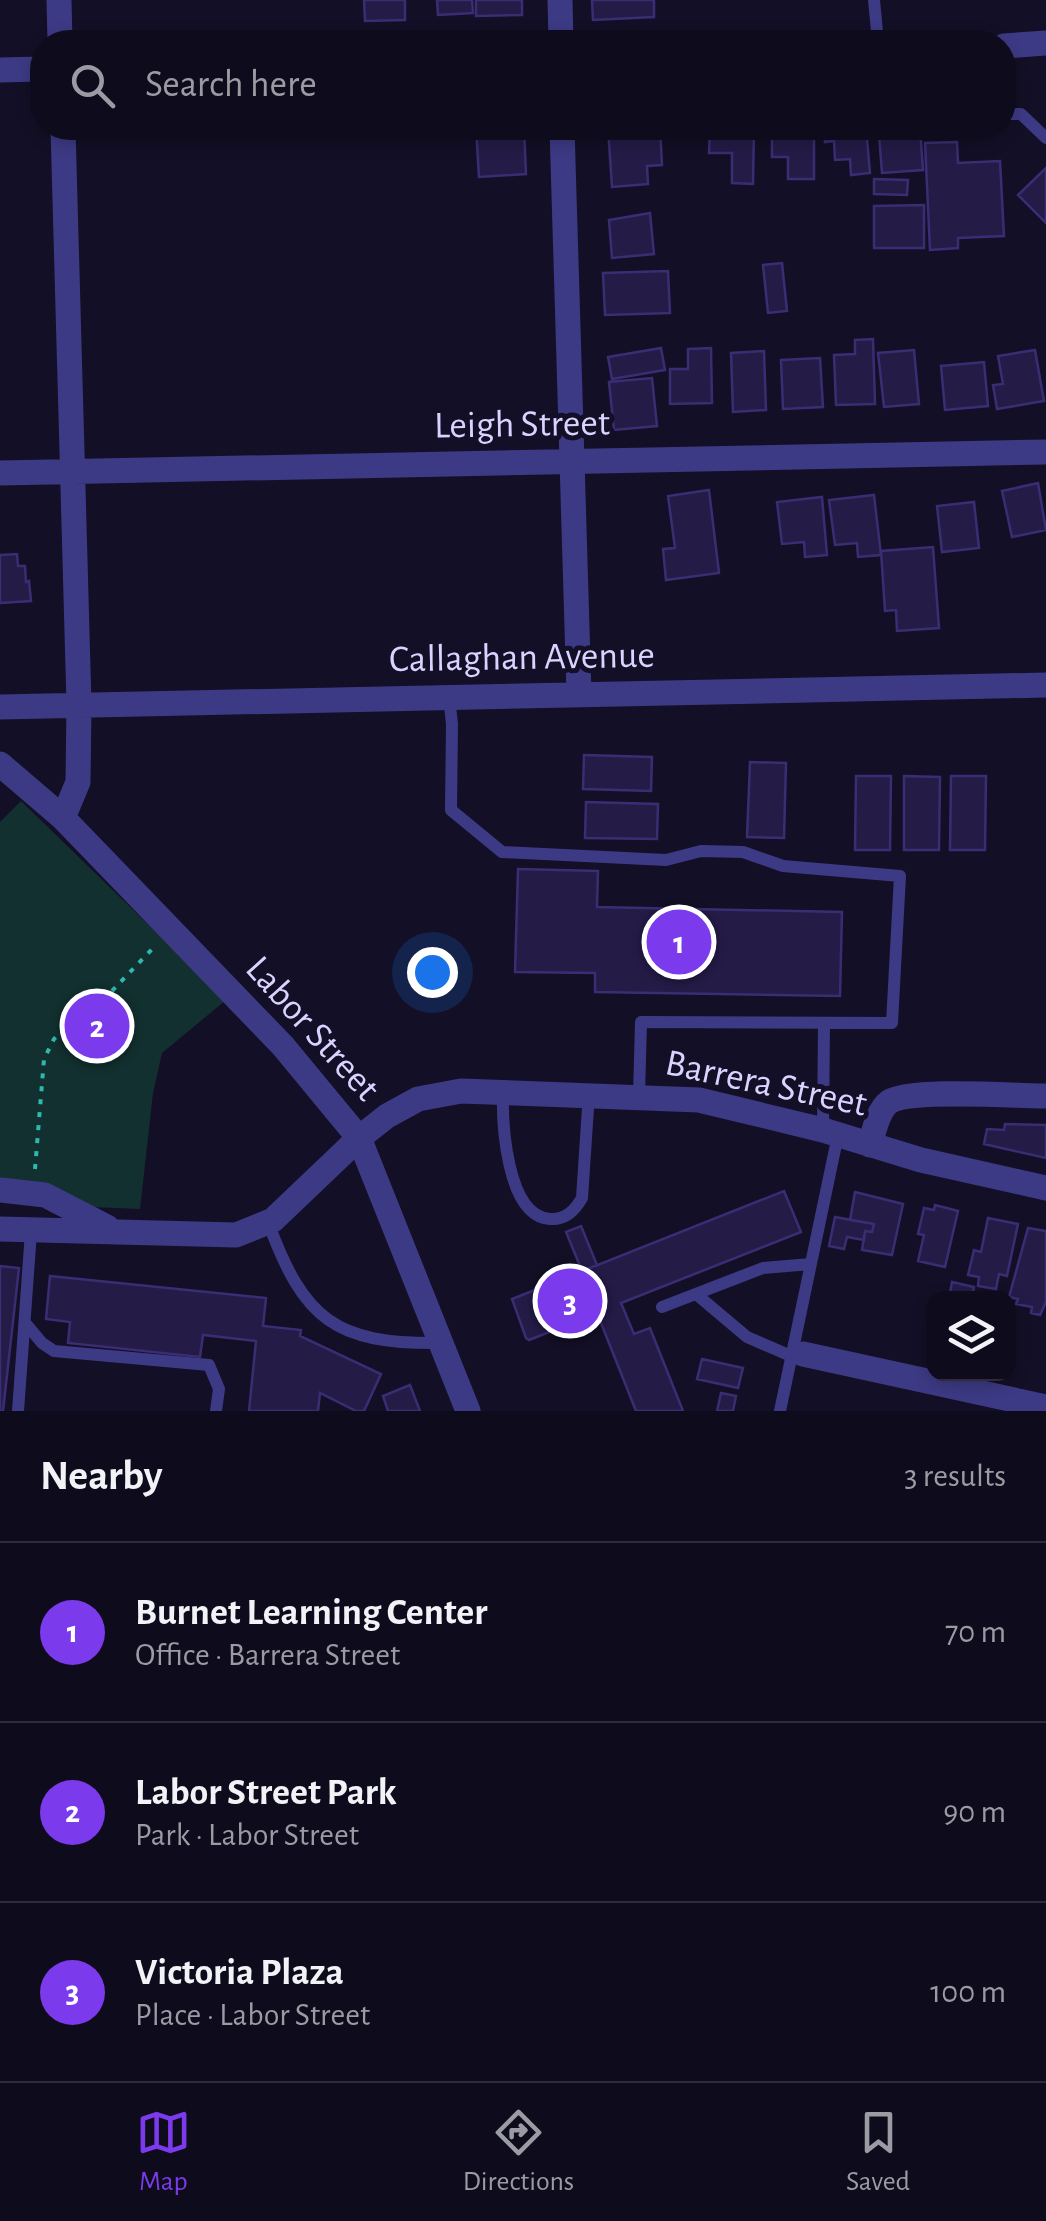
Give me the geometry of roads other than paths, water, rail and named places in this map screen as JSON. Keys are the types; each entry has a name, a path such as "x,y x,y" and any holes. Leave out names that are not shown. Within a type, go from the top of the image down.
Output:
{"street":[{"path":"60,0 60,30"},
{"path":"560,0 560,30"},
{"path":"1016,45 1046,42"},
{"path":"0,70 30,69"},
{"path":"63,140 79,704 78,782 63,818"},
{"path":"562,140 579,694"},
{"name":"Leigh Street","path":"0,473 1046,452"},
{"name":"Callaghan Avenue","path":"0,707 1046,685"},
{"name":"Labor Street","path":"0,764 63,818 283,1046 359,1138 468,1411"},
{"name":"Barrera Street","path":"268,1222 292,1204 359,1138 391,1114 418,1099 460,1091 699,1100 921,1160 1046,1188"},
{"path":"870,1145 884,1106 898,1098 1046,1096"},
{"path":"0,1190 45,1195 116,1231"},
{"path":"0,1230 214,1237 236,1236 268,1222"},
{"path":"796,1354 1046,1407"}],"lane":[{"path":"874,0 877,30"},
{"path":"1016,114 1021,114 1046,138"},
{"path":"449,697 451,810 502,852 666,860 701,851 744,852 783,866 900,876 892,1022 641,1022 638,1095"},
{"path":"780,1411 796,1354 830,1133 824,1022"},
{"path":"503,1090 507,1160 527,1204 550,1219 574,1210 582,1198 589,1093"},
{"path":"268,1222 297,1286 319,1315 353,1334 402,1343 440,1343"},
{"path":"18,1411 31,1232"},
{"path":"662,1307 763,1268 811,1264"},
{"path":"696,1294 747,1337 796,1354"},
{"path":"27,1324 54,1351 209,1366 219,1388 216,1411"}],"place":[{"name":"Burnet Learning Center","path":"679,942"},
{"name":"Labor Street Park","path":"97,1026"},
{"name":"Victoria Plaza","path":"570,1301"}]}
